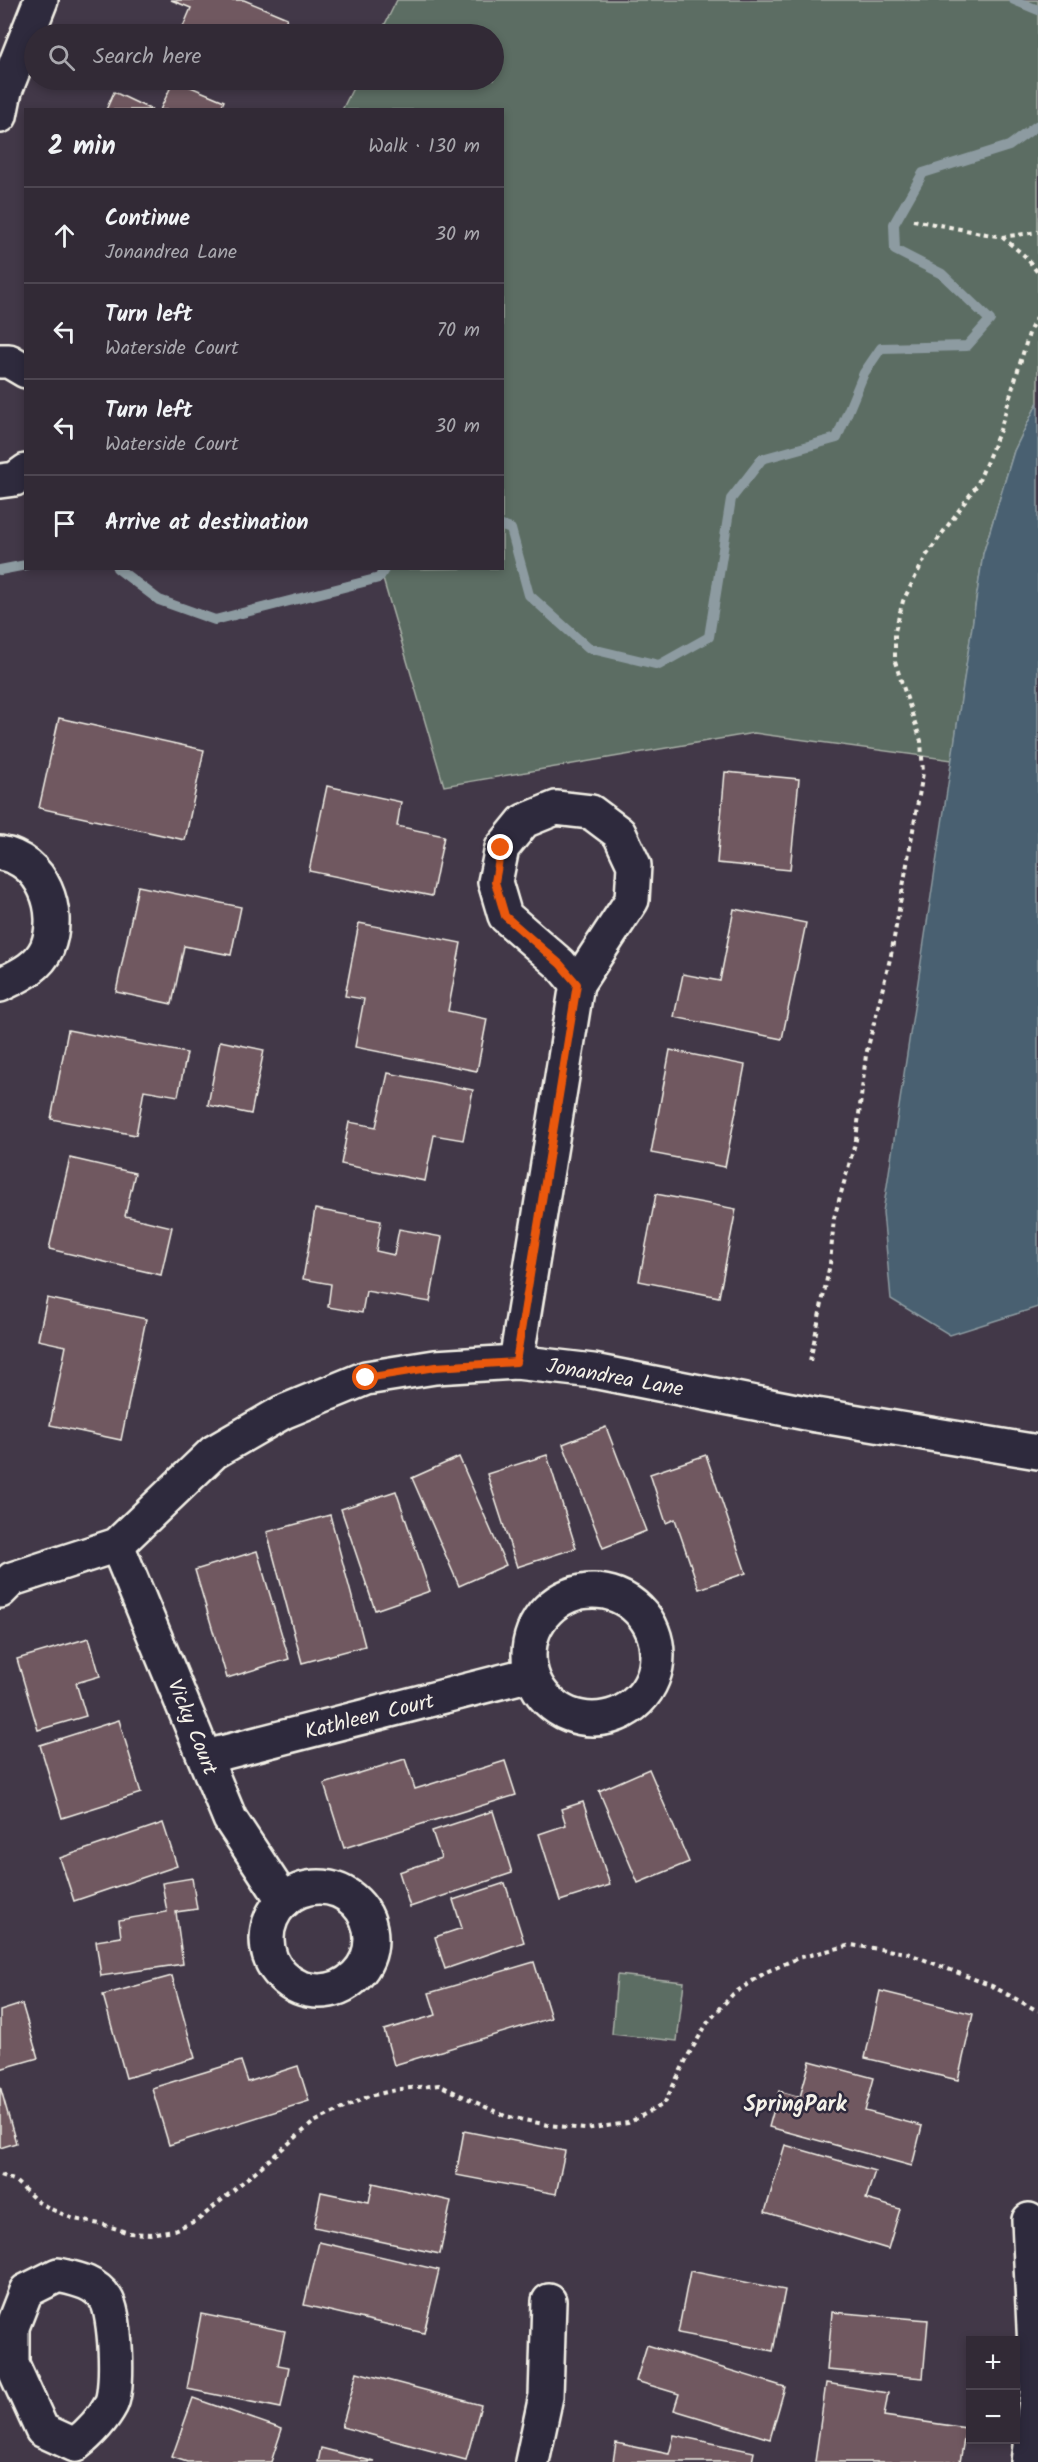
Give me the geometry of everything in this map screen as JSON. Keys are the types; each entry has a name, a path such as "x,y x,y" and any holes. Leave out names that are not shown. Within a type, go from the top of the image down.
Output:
{"street":[{"path":"32,24 41,0"},
{"path":"2,99 24,43"},
{"path":"0,361 9,361 24,370"},
{"path":"0,481 15,479 24,472"},
{"path":"516,1362 577,984 632,900 634,865 619,833 591,812 556,808 524,821 501,848 495,882 505,916 560,964 577,984"},
{"path":"0,854 30,867 48,891 54,921 46,950 27,972 0,985"},
{"name":"Jonandrea Lane","path":"4,1576 117,1545 214,1452 283,1412 366,1378 435,1367 516,1362 593,1371 816,1415 1038,1452"},
{"name":"Vicky Court","path":"117,1545 230,1819 284,1901"},
{"name":"Kathleen Court","path":"206,1757 531,1674"},
{"path":"1028,2462 1037,2392 1029,2220"},
{"path":"58,2275 85,2281 106,2299 113,2326 116,2362 112,2401 97,2427 73,2454 42,2430 12,2364 12,2327 26,2291 58,2275"},
{"path":"532,2462 546,2396 549,2301"}],"path":[{"path":"913,220 1002,237 1038,232"},
{"path":"1002,237 1026,257 1038,273"},
{"path":"810,1361 830,1264 834,1218 856,1140 866,1055 891,955 923,773 921,741 895,662 895,631 903,601 926,556 977,485 1000,430 1030,330 1038,315"},
{"path":"0,2175 14,2180 38,2202 74,2219 105,2225 129,2233 150,2234 174,2230 198,2220 314,2122 369,2096 401,2089 439,2085 506,2116 548,2125 585,2129 628,2123 664,2104 708,2022 733,1994 765,1972 798,1958 851,1944 907,1953 992,1986 1038,2010"}],"green space":[{"path":"397,0 1038,0 1038,402 1014,451 983,554 952,760 754,733 444,786 380,570 504,570 504,108 343,108 352,90 504,90 504,24 385,24"},
{"path":"617,1975 684,1982 677,2041 612,2034"}],"water":[{"path":"1038,402 1038,1307 950,1335 891,1299 883,1212 983,554 1014,451"}],"building":[{"path":"171,0 244,0 287,18 284,24 184,24 191,8"},
{"path":"169,90 198,90 224,101 221,108 161,108"},
{"path":"114,92 148,108 107,108"},
{"path":"59,718 204,750 185,840 39,808"},
{"path":"725,772 799,779 790,870 717,863"},
{"path":"327,786 401,802 397,826 444,836 432,896 309,871"},
{"path":"138,886 241,907 231,955 184,946 172,1004 116,992"},
{"path":"734,909 806,923 782,1039 674,1017 683,974 720,981"},
{"path":"359,923 461,943 448,1011 487,1019 477,1071 355,1047 364,999 345,996"},
{"path":"68,1030 187,1053 178,1096 144,1090 136,1135 51,1119"},
{"path":"220,1041 264,1050 251,1114 208,1105"},
{"path":"670,1050 745,1065 725,1167 651,1153"},
{"path":"388,1073 473,1090 463,1140 434,1135 425,1181 341,1164 349,1122 376,1127"},
{"path":"70,1158 135,1173 125,1216 172,1227 161,1275 49,1249"},
{"path":"656,1194 736,1209 719,1297 639,1281"},
{"path":"315,1209 381,1221 376,1251 394,1255 399,1229 442,1237 430,1302 366,1291 362,1313 328,1307 331,1284 303,1279"},
{"path":"47,1298 146,1319 121,1440 50,1425 66,1346 38,1340"},
{"path":"606,1427 646,1531 603,1548 563,1444"},
{"path":"547,1455 576,1548 517,1567 487,1474"},
{"path":"706,1455 746,1573 699,1589 675,1519 666,1523 650,1474"},
{"path":"459,1457 506,1565 459,1586 412,1478"},
{"path":"396,1491 430,1591 375,1610 341,1509"},
{"path":"330,1515 365,1646 302,1663 267,1532"},
{"path":"257,1551 289,1659 227,1678 195,1570"},
{"path":"89,1638 100,1676 76,1683 86,1716 38,1730 17,1659"},
{"path":"119,1720 141,1793 62,1818 40,1745"},
{"path":"405,1759 415,1789 505,1761 516,1795 344,1848 324,1784"},
{"path":"649,1769 689,1862 638,1883 599,1791"},
{"path":"583,1802 610,1885 560,1901 539,1834 566,1825 561,1809"},
{"path":"493,1811 512,1873 410,1907 399,1872 441,1858 432,1831"},
{"path":"163,1823 177,1866 74,1901 60,1858"},
{"path":"192,1878 197,1909 176,1912 183,1964 101,1976 96,1941 121,1937 119,1920 167,1912 162,1883"},
{"path":"505,1883 524,1942 445,1969 435,1937 462,1928 453,1900"},
{"path":"534,1962 551,2018 394,2065 384,2030 436,2015 429,1993"},
{"path":"172,1976 195,2058 126,2078 103,1995"},
{"path":"880,1991 973,2014 958,2080 865,2058"},
{"path":"22,2004 38,2058 0,2069 0,2011"},
{"path":"241,2061 248,2082 298,2066 309,2101 169,2145 152,2088"},
{"path":"810,2061 874,2078 865,2111 922,2126 912,2166 769,2127 779,2091 800,2097"},
{"path":"0,2086 16,2143 0,2148"},
{"path":"464,2131 565,2151 556,2194 456,2175"},
{"path":"785,2145 875,2171 866,2199 900,2209 888,2249 765,2212"},
{"path":"373,2183 451,2201 440,2254 314,2227 321,2192 369,2202"},
{"path":"319,2242 439,2270 424,2333 304,2305"},
{"path":"690,2271 785,2290 773,2351 678,2333"},
{"path":"832,2312 928,2320 923,2378 827,2370"},
{"path":"201,2314 285,2331 278,2365 289,2367 281,2408 187,2389"},
{"path":"647,2345 785,2387 770,2439 674,2410 679,2394 636,2381"},
{"path":"357,2372 481,2405 466,2460 342,2427"},
{"path":"826,2383 888,2393 884,2416 966,2428 960,2462 815,2462"},
{"path":"193,2398 282,2429 271,2462 187,2462 172,2457"},
{"path":"674,2435 754,2452 752,2462 613,2462 616,2443 669,2454"},
{"path":"321,2448 375,2462 318,2462"}],"waterway":[{"path":"1014,0 1038,10"},
{"path":"504,527 511,529 529,595 588,648 659,665 709,637 731,499 762,459 837,438 864,373 881,348 967,346 990,320 942,274 895,250 894,224 923,173 1009,146 1038,125"},
{"path":"0,570 24,565"},
{"path":"120,570 159,600 215,620 379,578 384,570"}],"district":[{"name":"SpringPark","path":"795,2103"}],"route":[{"path":"366,1378 435,1367 516,1362 577,984 560,964 505,916 495,882 501,848"}]}
